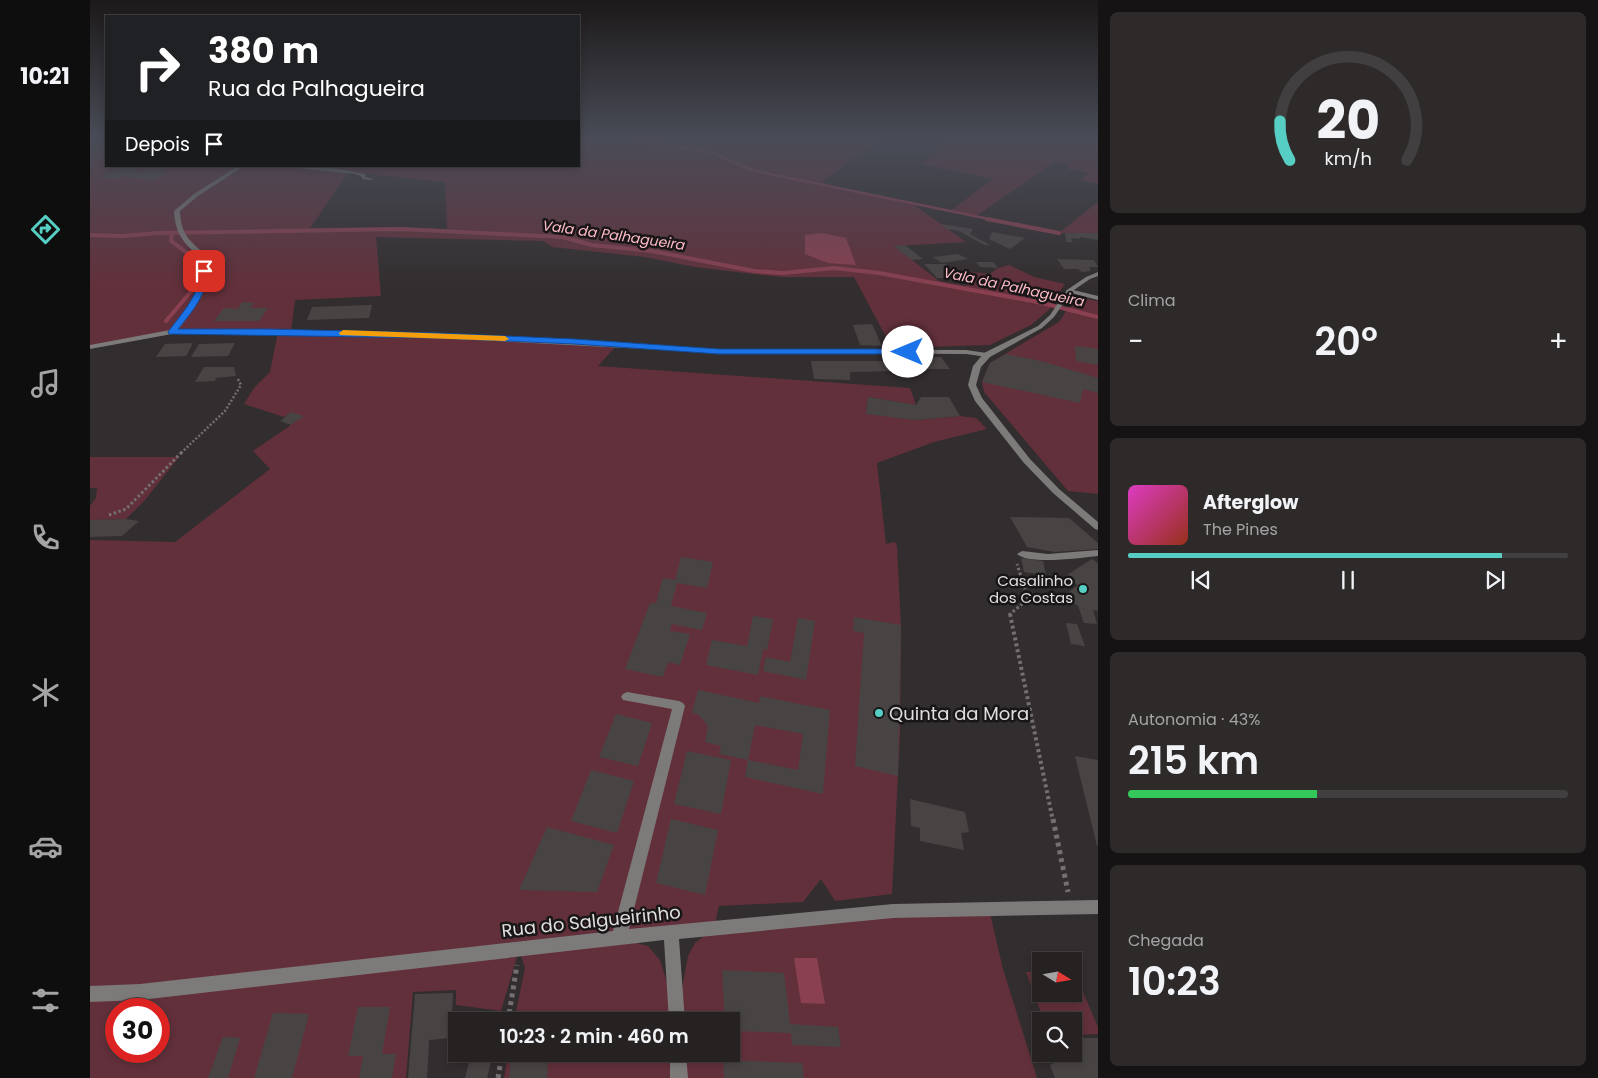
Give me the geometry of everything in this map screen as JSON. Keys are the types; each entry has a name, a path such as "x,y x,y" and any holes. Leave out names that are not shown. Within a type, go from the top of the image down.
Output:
{"street":[{"path":"172,332 190,310 204,284 204,257 187,244 181,233 177,211 183,204 207,188"},
{"path":"1098,274 1088,278 1069,291 1040,328 987,355 977,366 972,379 973,391 978,399 1042,477 1098,527"},
{"path":"1069,291 1098,298"},
{"path":"90,347 172,332 336,333 574,342 719,351 966,352 987,355"},
{"path":"1022,554 1048,556 1098,553"},
{"path":"619,938 679,706 627,697"},
{"name":"Rua do Salgueirinho","path":"90,994 140,992 671,932 893,911 1098,908"},
{"path":"671,932 676,1012"},
{"path":"678,1062 679,1078"}],"path":[{"path":"109,515 126,509 159,474 225,411 241,385 238,379"},
{"path":"1022,554 1015,558 1021,572 1028,600 1009,615 1071,908"},
{"path":"509,1012 519,949"},
{"path":"498,1078 501,1062"}],"shaded area":[{"path":"90,188 337,188 310,228 395,227 447,229 445,188 843,188 914,205 966,242 894,246 939,281 966,286 962,271 990,274 998,268 1009,265 1034,277 1065,284 1052,302 1050,309 1031,325 990,345 892,348 854,277 783,277 762,275 695,267 645,257 552,247 543,241 376,237 381,296 295,300 291,332 617,345 598,366 910,388 916,405 868,397 866,413 915,420 960,416 976,418 987,429 934,442 877,463 886,544 895,542 897,546 901,626 900,733 892,894 835,901 821,879 803,902 719,906 714,928 989,909 1003,969 1037,1078 504,1078 507,1062 740,1062 740,1012 678,1012 688,956 695,943 713,929 621,939 648,946 660,960 676,1012 516,1012 525,968 519,950 501,1011 456,1005 456,990 413,992 406,1078 90,1078 90,540 175,542 270,469 253,451 291,425 291,412 284,417 244,404 254,388 270,372 278,332 173,332 90,347"},
{"path":"981,188 1017,188 976,216 949,212"},
{"path":"1098,202 1098,233 1059,233 1095,204"},
{"path":"822,233 846,238 856,265 828,263 805,254 805,235"},
{"path":"1074,299 1098,301 1098,494 1068,491 984,392 982,382 990,363 1059,322"},
{"path":"90,457 179,457 145,500 126,519 90,520 90,506 96,498 97,488 90,488"},
{"path":"794,958 817,958 825,1004 801,1003"},
{"path":"1026,972 1032,972 1032,988"},
{"path":"1082,990 1098,1027 1098,1034 1082,1035 1082,1012 1041,1012 1037,1002 1082,1002"}],"building":[{"path":"941,224 973,229 970,234 990,245 984,245 959,231 947,229"},
{"path":"992,232 1025,238 1010,249 989,239"},
{"path":"1065,233 1098,233 1098,239 1081,237 1079,239 1071,238 1073,242 1066,242"},
{"path":"905,245 923,259 912,260 894,246"},
{"path":"958,254 968,259 942,263 933,257"},
{"path":"1057,259 1094,260 1098,267 1089,267 1091,271 1082,272 1078,269 1064,269"},
{"path":"976,262 993,262 998,268 980,267"},
{"path":"924,264 946,264 959,278 937,278"},
{"path":"242,302 254,303 250,308 268,308 259,321 214,321 224,308 238,309"},
{"path":"372,305 369,318 307,320 312,307"},
{"path":"872,324 882,346 860,345 853,325"},
{"path":"897,342 917,343 919,347 899,347"},
{"path":"193,343 186,356 156,357 165,344"},
{"path":"235,343 228,356 191,357 199,344"},
{"path":"1075,346 1098,349 1098,365 1076,361"},
{"path":"1006,354 1041,361 1098,378 1098,393 1083,389 1080,403 982,382 990,363"},
{"path":"941,357 950,369 906,369 899,358"},
{"path":"811,361 894,361 897,371 850,372 850,380 814,379"},
{"path":"204,367 234,367 236,376 216,378 215,381 195,382"},
{"path":"868,397 916,405 921,397 949,397 960,416 915,420 866,414"},
{"path":"291,412 304,416 291,425 280,421"},
{"path":"1010,517 1069,518 1098,543 1098,549 1054,552 1027,547"},
{"path":"126,519 139,521 122,536 90,537 90,520"},
{"path":"681,557 713,562 707,588 677,583 671,606 707,613 702,630 672,624 670,631 690,634 680,665 668,662 663,677 625,669 650,603 656,603 663,578 675,580"},
{"path":"1021,558 1043,561 1046,575 1024,572"},
{"name":"Casalinho dos Costas","path":"1092,559 1098,563 1098,611 1093,610 1097,624 1084,623 1078,606 1062,597 1078,585 1064,577"},
{"path":"753,616 773,619 767,650 763,649 758,675 706,665 712,640 747,646"},
{"name":"Quinta da Mora","path":"854,617 901,625 898,776 855,766 864,633 853,631"},
{"path":"798,618 815,621 806,680 763,671 766,657 790,662"},
{"path":"1066,623 1077,624 1085,646 1071,644"},
{"path":"698,690 759,703 760,696 830,710 823,794 745,777 748,760 719,754 721,746 705,742 708,726 698,714 692,713","holes":["755,725 803,734 798,770 748,760"]},
{"path":"616,714 652,723 638,766 599,757"},
{"path":"687,751 731,760 721,814 674,804"},
{"path":"1075,756 1098,760 1098,846 1097,846"},
{"path":"591,770 634,781 617,833 571,821"},
{"path":"910,799 965,812 969,832 961,833 964,850 920,841 920,828 911,826"},
{"path":"671,819 718,830 705,895 656,883"},
{"path":"547,827 614,845 597,892 519,890"},
{"path":"722,970 784,973 790,1024 838,1027 841,1047 792,1045 791,1033 740,1031 740,1012 724,1012"},
{"path":"453,993 452,1012 448,1012 448,1038 429,1040 427,1078 408,1078 415,994"},
{"path":"358,1007 390,1007 382,1054 396,1054 392,1078 359,1078 363,1056 348,1056"},
{"path":"273,1013 309,1014 292,1078 254,1078"},
{"path":"223,1037 240,1038 228,1078 208,1078"},
{"path":"1082,1038 1098,1038 1098,1078 1055,1078 1050,1065 1056,1062 1082,1062"},
{"path":"740,1061 802,1063 804,1078 724,1078 723,1062"},
{"path":"469,1062 491,1062 487,1078 465,1078"},
{"path":"510,1062 548,1062 547,1078 509,1078"}],"waterway":[{"path":"840,188 994,220"},
{"path":"987,219 1059,233"},
{"name":"Vala da Palhagueira","path":"90,235 122,236 159,233 401,229 562,237 592,245 652,251 754,271 783,273 834,268 879,273 1038,302 1098,317"},
{"path":"166,321 194,288 196,264 194,258 171,241 172,233"}],"slow traffic":[{"path":"343,333 505,339"}],"place":[{"name":"Casalinho dos Costas","path":"1083,589"},
{"name":"Quinta da Mora","path":"879,713"}],"route":[{"path":"204,271 204,284 190,310 172,332 326,332 574,342 719,351 908,352"}]}
